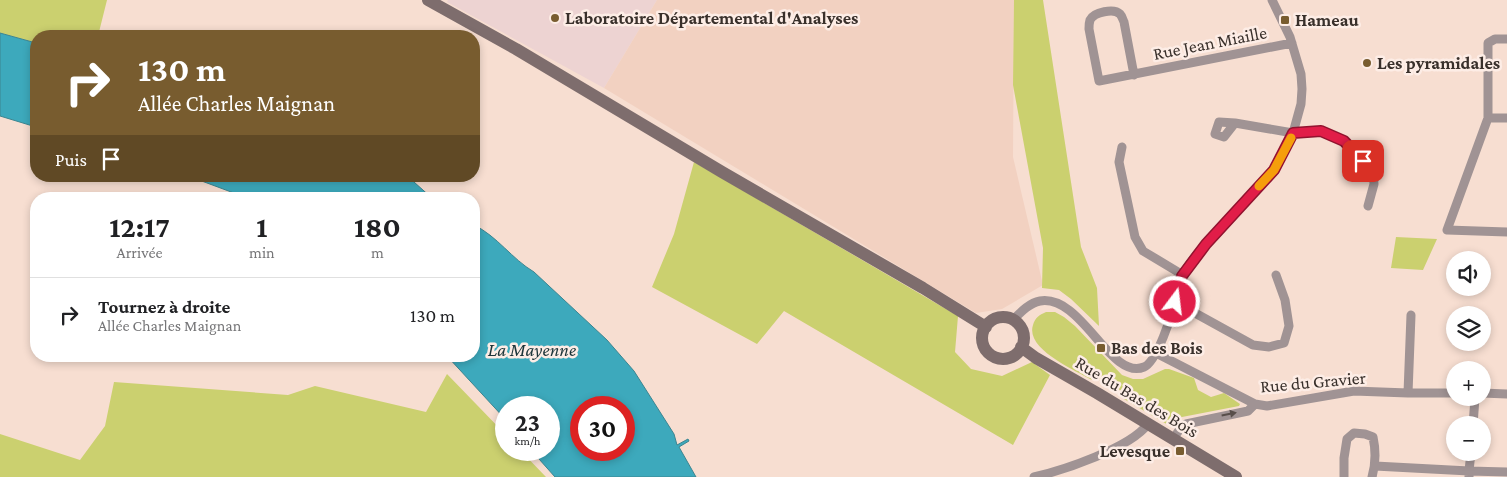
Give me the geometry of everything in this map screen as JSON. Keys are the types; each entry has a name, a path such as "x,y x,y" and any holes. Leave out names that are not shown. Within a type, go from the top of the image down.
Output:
{"main road":[{"path":"428,0 516,49 986,326"},
{"path":"995,319 1012,320 1021,329 1024,341 1022,348 1018,353 1006,359 992,356 987,352 982,340 982,333 986,326 995,319"},
{"name":"Rue du Bas des Bois","path":"1022,348 1236,477"}],"street":[{"path":"1012,320 1026,307 1039,301 1057,302 1076,316 1121,364 1135,369 1150,363 1156,354 1175,302 1182,276 1206,244 1274,170 1293,133 1301,104 1301,74 1290,37 1272,0"},
{"name":"Rue Jean Miaille","path":"1134,75 1121,15 1115,11 1099,13 1094,16 1090,20 1089,29 1099,81 1134,75 1292,43"},
{"path":"1507,39 1495,39 1488,43 1488,118 1447,230 1507,232"},
{"path":"1488,118 1507,118"},
{"path":"1235,123 1293,133 1321,131 1344,141 1373,171 1374,184 1368,206"},
{"path":"1122,147 1119,162 1135,237 1143,250 1182,276"},
{"path":"1175,302 1253,345 1269,347 1284,343 1289,326 1286,300 1276,275"},
{"path":"1408,393 1411,315"},
{"name":"Rue du Gravier","path":"1156,354 1255,404 1267,406 1354,391 1446,393"},
{"path":"1491,393 1507,394"},
{"path":"1173,439 1182,426 1186,424 1248,411 1255,404"},
{"path":"1034,477 1079,464 1119,446 1140,434 1148,424"},
{"path":"1344,477 1347,439 1354,433 1373,437 1376,449 1376,466 1372,477"},
{"path":"1469,474 1470,461"},
{"path":"1376,466 1469,474 1507,472"}],"shaded area":[{"path":"448,0 657,0 604,88 447,2"},
{"path":"657,0 1014,0 1013,157 1043,285 1002,309 976,313 604,88"}],"green space":[{"path":"0,0 107,0 100,30 30,30 30,41 0,33"},
{"path":"1014,0 1043,0 1081,247 1097,288 1099,326 1059,290 1042,288 1043,248 1013,85"},
{"path":"694,162 958,316 955,352 971,369 1002,376 1032,362 1050,375 1013,445 784,311 757,344 652,287 674,234"},
{"path":"1396,237 1437,239 1423,270 1391,268"},
{"path":"1055,312 1075,326 1122,375 1133,379 1143,379 1169,369 1194,378 1198,390 1211,397 1224,393 1240,404 1239,406 1182,417 1170,426 1124,399 1122,391 1099,380 1092,380 1064,365 1044,350 1036,342 1033,334 1033,325 1041,314"},
{"path":"447,374 495,424 495,461 531,461 546,477 0,477 0,434 80,460 105,426 114,382 288,395 315,386 426,412"}],"water":[{"path":"0,33 30,41 30,125 0,116"},
{"path":"204,182 414,182 425,192 231,192"},
{"name":"La Mayenne","path":"480,229 534,272 607,340 634,371 674,434 677,445 688,439 689,441 679,447 696,477 555,477 541,461 560,461 560,396 495,396 495,408 453,362 480,362"}],"slow traffic":[{"path":"1259,186 1274,170 1291,138"}],"place":[{"name":"Laboratoire Départemental d'Analyses","path":"555,18"},
{"name":"Hameau","path":"1285,20"},
{"name":"Les pyramidales","path":"1367,63"},
{"name":"Bas des Bois","path":"1101,348"},
{"name":"Levesque","path":"1180,451"}],"route":[{"path":"1175,302 1182,276 1206,244 1274,170 1293,133 1321,131 1344,141 1363,161"}]}
